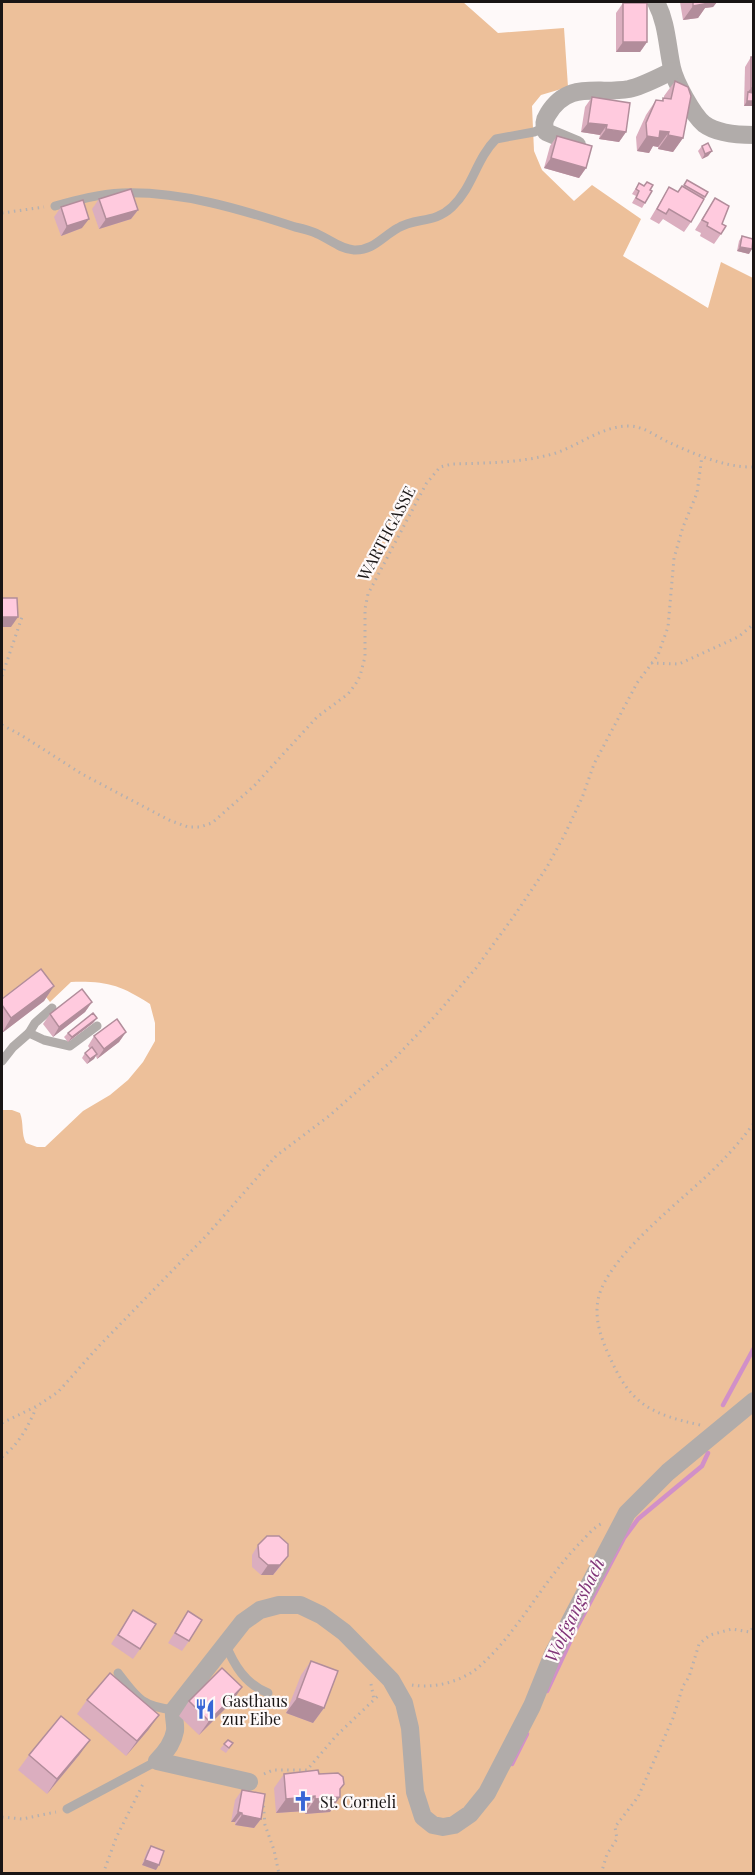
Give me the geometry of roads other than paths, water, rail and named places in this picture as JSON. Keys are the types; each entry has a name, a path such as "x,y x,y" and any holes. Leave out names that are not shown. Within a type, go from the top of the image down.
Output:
{"street":[{"path":"656,2 667,30 672,71 680,90 704,124 727,132 753,135"},
{"path":"577,145 546,132 543,128 551,109 566,96 587,90 614,91 632,88 672,71"},
{"path":"249,1782 157,1761 167,1750 172,1739 175,1729 174,1710 243,1622 260,1610 279,1605 300,1605 321,1615 344,1632 390,1680 404,1703 410,1728 415,1792 423,1817 433,1825 442,1827 454,1825 470,1814 487,1793 532,1706 553,1654 627,1513 668,1472 753,1401"}],"lane":[{"path":"55,206 92,196 122,193 199,200 314,232 342,247 362,250 372,246 397,228 434,218 452,207 466,192 482,155 496,139 534,132 543,128"},
{"path":"2,1062 13,1047 29,1034 35,1023 52,1008"},
{"path":"29,1034 70,1046 97,1026"},
{"path":"225,1643 245,1679 256,1688 268,1693"},
{"path":"118,1673 137,1698 153,1707 174,1710"},
{"path":"67,1809 157,1761"}],"waterway":[{"name":"Wolfgangsbach","path":"723,1405 754,1348"},
{"name":"Wolfgangsbach","path":"547,1691 575,1631 624,1538 638,1519 702,1466 708,1453"},
{"name":"Wolfgangsbach","path":"512,1764 527,1734"}],"place":[{"name":"Gasthaus zur Eibe","path":"205,1709"},
{"name":"St. Corneli","path":"303,1801"}]}
